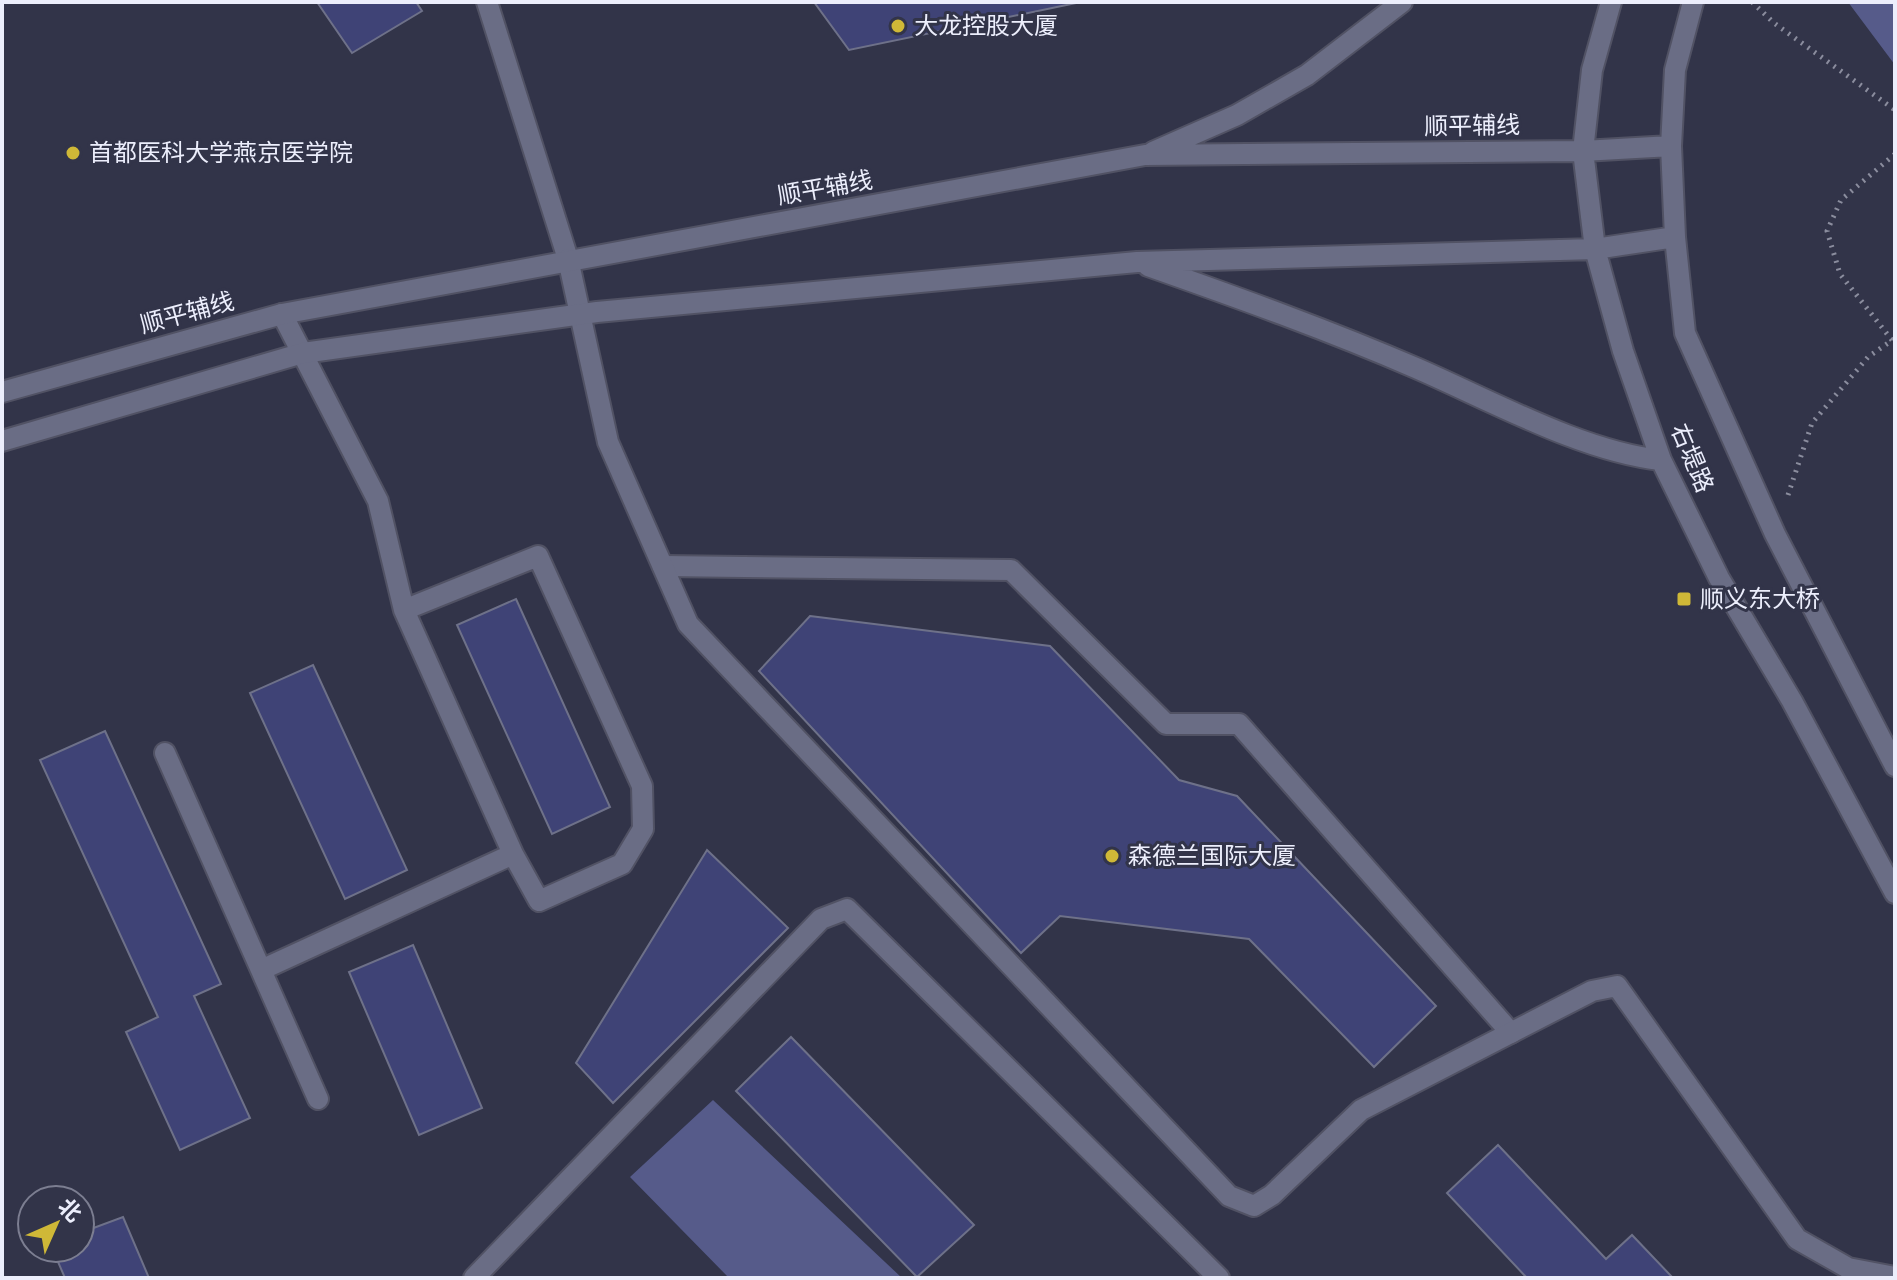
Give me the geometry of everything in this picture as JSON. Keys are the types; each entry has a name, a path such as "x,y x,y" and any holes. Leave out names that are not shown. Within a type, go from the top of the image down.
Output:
{"main road":[{"path":"487,2 568,259 608,442 688,624 1229,1196 1254,1206 1272,1195 1361,1110 1592,991 1617,986 1797,1239 1848,1268 1895,1277"},
{"path":"1145,155 1237,115 1307,75 1402,2"},
{"name":"右堤路","path":"1611,2 1592,70 1583,151 1595,249 1623,351 1661,460 1719,578 1814,740 1895,893"},
{"name":"右堤路","path":"1693,2 1675,70 1671,146 1675,237 1685,333 1775,534 1895,766"},
{"name":"顺平辅线","path":"2,392 282,314 1145,155 1583,151 1671,146"},
{"path":"2,441 303,353 580,314 1137,262 1595,249 1675,237"},
{"path":"1137,262 1327,330 1587,441 1630,457 1661,460"},
{"path":"282,314 378,501 404,610 513,854 539,901 622,864 643,829 642,786 538,556 404,610"},
{"path":"663,566 1011,570 1166,724 1239,724 1511,1033"},
{"path":"165,753 318,1099"},
{"path":"261,970 513,854"},
{"path":"474,1278 573,1180 821,919 847,909 1219,1278"}],"path":[{"path":"1752,2 1774,23 1895,110"},
{"path":"1775,534 1812,423 1868,357 1894,341 1840,274 1827,231 1841,200 1895,154"}],"shaded area":[{"path":"1848,2 1895,2 1895,65"},
{"path":"713,1100 902,1278 729,1278 630,1177"}],"building":[{"path":"317,2 416,2 422,11 352,53"},
{"name":"大龙控股大厦","path":"814,2 1081,2 849,50"},
{"path":"516,599 610,807 552,834 457,625"},
{"name":"森德兰国际大厦","path":"810,616 1050,646 1179,780 1237,796 1436,1006 1374,1067 1249,939 1060,916 1021,953 759,671"},
{"path":"313,665 407,870 345,899 250,693"},
{"path":"105,731 221,984 194,996 250,1118 180,1150 126,1032 158,1017 40,760"},
{"path":"707,850 788,928 613,1103 576,1063"},
{"path":"413,945 482,1108 419,1135 349,972"},
{"path":"791,1037 974,1225 917,1277 736,1091"},
{"path":"1498,1145 1606,1259 1632,1235 1673,1278 1527,1278 1447,1193"},
{"path":"123,1217 149,1278 65,1278 59,1264 96,1264 96,1227"}],"place":[{"name":"大龙控股大厦","path":"898,26"},
{"name":"首都医科大学燕京医学院","path":"73,153"},
{"name":"顺义东大桥","path":"1684,599"},
{"name":"森德兰国际大厦","path":"1112,856"}]}
